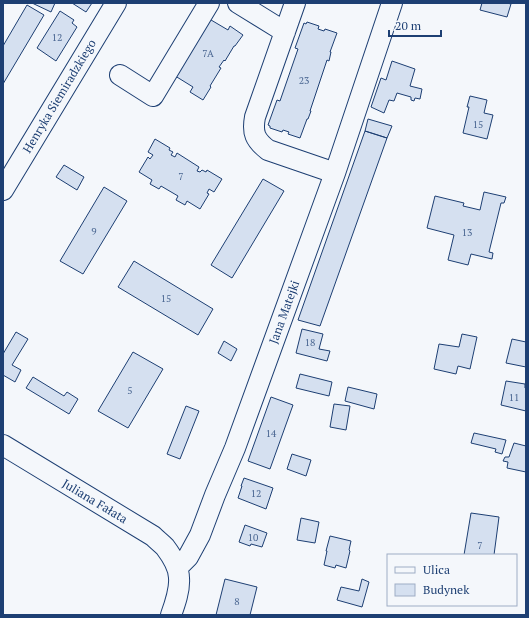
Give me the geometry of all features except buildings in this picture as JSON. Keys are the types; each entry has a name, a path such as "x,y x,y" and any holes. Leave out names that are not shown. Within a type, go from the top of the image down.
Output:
{"street":[{"name":"Henryka Siemiradzkiego","path":"3,190 116,3"},
{"path":"120,75 153,96 209,3"},
{"path":"238,3 285,32"},
{"path":"295,3 255,117 253,126 254,133 261,145 268,150 335,173"},
{"name":"Jana Matejki","path":"177,568 188,557 200,535 235,448 335,173 392,3"},
{"name":"Juliana Fałata","path":"3,445 153,536 164,546 177,568"},
{"path":"171,615 178,588 179,577 177,568"}]}
